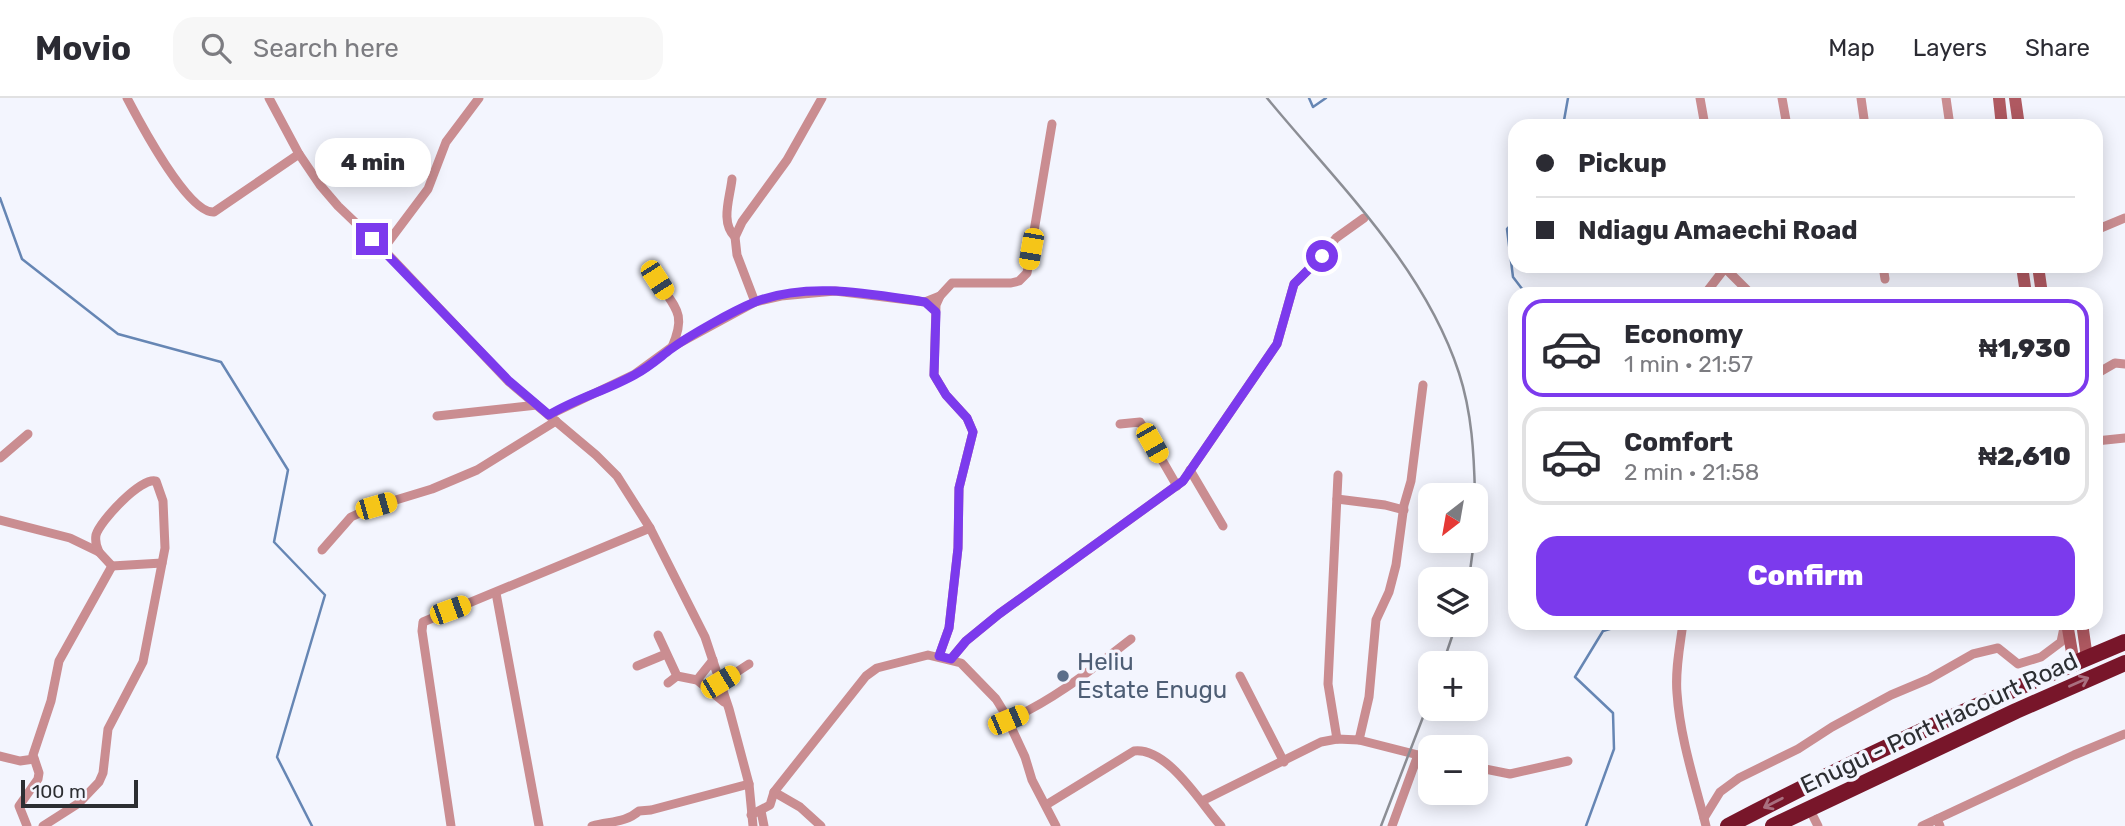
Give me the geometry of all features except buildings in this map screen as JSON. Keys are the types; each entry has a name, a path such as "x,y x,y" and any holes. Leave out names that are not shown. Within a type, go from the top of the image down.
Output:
{"highway":[{"path":"1728,826 1827,776 2125,642"},
{"name":"Enugu - Port Hacourt Road","path":"1783,824 1809,808 2016,710 2125,663"}],"street":[{"path":"127,98 148,137 182,188 201,210 208,213 214,212 299,154"},
{"path":"269,98 299,154 338,206 383,249 509,381 617,476 650,528 705,637 729,709 756,813 764,826"},
{"path":"383,249 428,189 446,142 479,98"},
{"path":"755,302 737,255 735,237 742,222 787,160 822,98"},
{"path":"1700,98 1704,119"},
{"path":"1782,98 1786,119"},
{"path":"1861,98 1864,119"},
{"path":"1946,98 1949,119"},
{"path":"1999,98 2001,119"},
{"path":"2015,98 2018,119"},
{"path":"322,550 351,517 477,470 553,418 565,405 635,374 672,348 755,302 780,296 835,291 925,302 940,296 953,283 1019,281 1027,273 1052,124"},
{"path":"732,179 726,219 735,237"},
{"path":"951,659 966,641 999,614 1177,485 1277,344 1294,284 1336,238 1364,218"},
{"path":"2103,227 2125,218"},
{"path":"1710,287 1721,273"},
{"path":"1730,273 1744,287"},
{"path":"1884,273 1885,279"},
{"path":"657,280 680,317 672,348"},
{"path":"939,656 949,628 958,548 959,488 973,432 967,418 946,395 934,375 936,312 940,296"},
{"path":"925,302 936,312"},
{"path":"2103,372 2115,363 2125,364"},
{"path":"1359,740 1369,697 1376,620 1389,592 1396,565 1411,481 1423,385"},
{"path":"437,416 537,405"},
{"path":"1120,424 1140,422 1177,485"},
{"path":"0,458 28,434"},
{"path":"2103,440 2125,438"},
{"path":"1190,470 1223,526"},
{"path":"1337,739 1328,684 1338,475"},
{"path":"43,826 79,803 102,777 108,729 143,662 166,536 163,501 154,480 132,492 100,527 95,540 99,552 111,566"},
{"path":"1337,499 1404,510"},
{"path":"0,520 70,538 99,552"},
{"path":"451,826 423,622 650,528"},
{"path":"111,566 162,563"},
{"path":"27,826 19,806 38,779 39,773 33,755 51,701 61,655 111,566"},
{"path":"496,593 539,826"},
{"path":"1682,630 1676,675 1677,695 1685,746 1705,822"},
{"path":"1705,822 1720,792 1739,778 1798,749 1891,695 1929,679 1973,654 1998,648 2018,664 2041,657 2061,642 2064,630"},
{"path":"2069,630 2080,661"},
{"path":"2080,661 2082,630"},
{"path":"658,635 677,677"},
{"path":"1008,720 1028,712 1070,685 1131,639"},
{"path":"637,666 666,654"},
{"path":"753,826 756,813 771,805 774,792 866,676 877,668 911,658 939,656 951,659 968,669 996,699 1056,826"},
{"path":"697,680 713,660"},
{"path":"720,682 750,664"},
{"path":"668,683 677,677 697,680 719,695 729,709"},
{"path":"1240,677 1284,762"},
{"path":"1922,826 1938,822 2074,755 2125,734"},
{"path":"1202,801 1321,742 1337,739 1359,740 1418,755 1392,826"},
{"path":"1046,805 1134,751 1142,750 1160,759 1202,801 1221,826"},
{"path":"0,755 20,761 34,759"},
{"path":"1488,770 1510,774 1568,761"},
{"path":"592,826 625,821 639,811 749,784"},
{"path":"774,792 800,807 821,826"},
{"path":"1809,808 1818,826"}],"waterway":[{"path":"1309,98 1313,107 1326,98"},
{"path":"1564,119 1568,98"},
{"path":"0,198 22,259 118,334 221,362 288,470 274,542 325,595 277,757 312,826"},
{"path":"1508,228 1508,237"},
{"path":"1512,273 1521,287"},
{"path":"1586,826 1614,749 1613,713 1575,677 1603,631 1606,630"}],"railway":[{"path":"1267,98 1376,227 1424,297 1444,334 1467,403 1474,483"},
{"path":"1471,567 1472,553"},
{"path":"1447,651 1452,637"},
{"path":"1381,826 1422,721"}],"place":[{"name":"Heliu Estate Enugu","path":"1063,676"}],"route":[{"path":"372,239 509,381 549,415 565,405 635,374 697,333 755,302 808,292 835,291 925,302 936,312 933,370 935,379 967,418 973,432 959,488 958,548 949,628 939,656 951,659 966,641 999,614 1187,477 1208,441 1277,344 1294,284 1322,256"}]}
